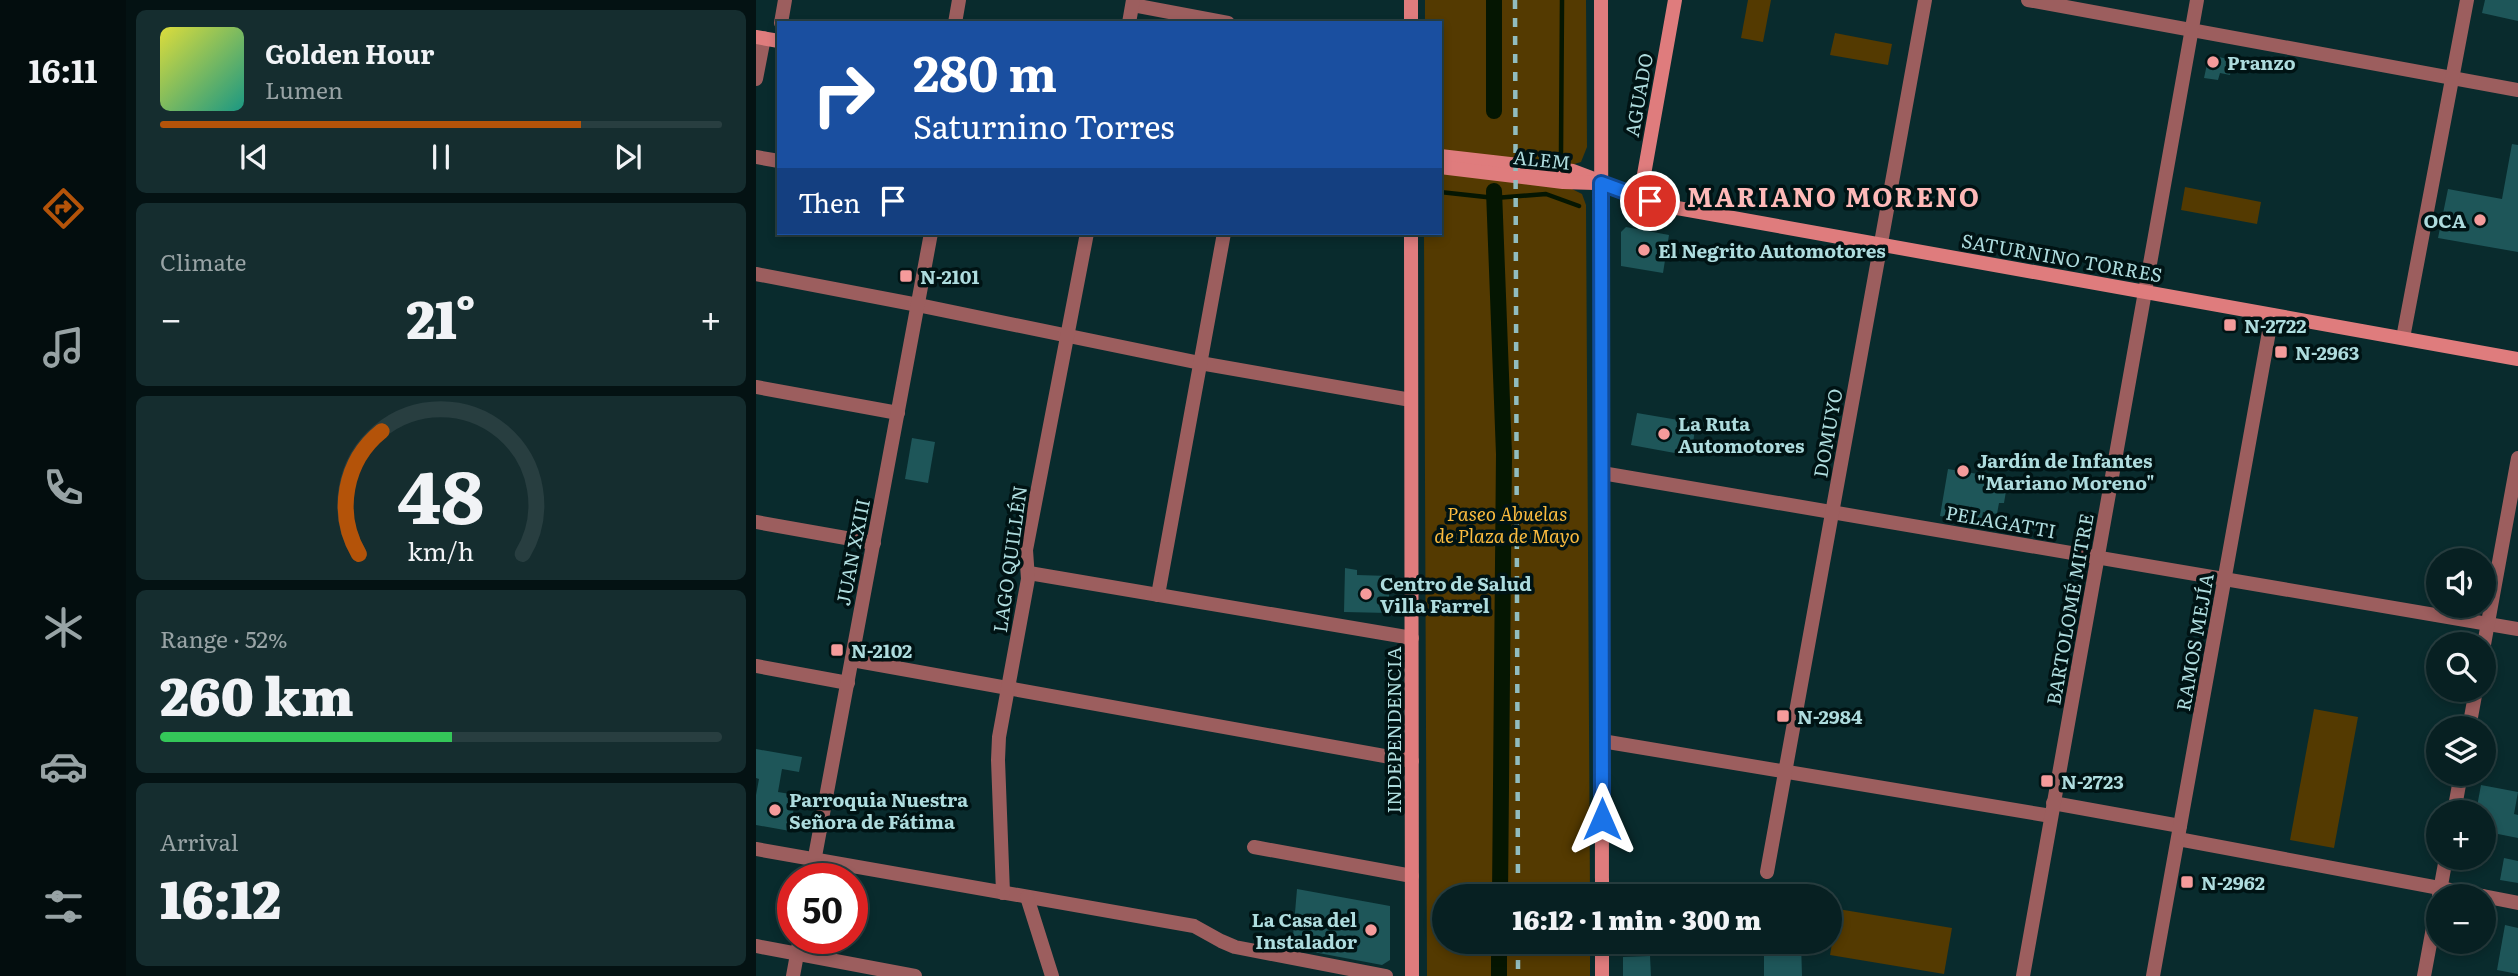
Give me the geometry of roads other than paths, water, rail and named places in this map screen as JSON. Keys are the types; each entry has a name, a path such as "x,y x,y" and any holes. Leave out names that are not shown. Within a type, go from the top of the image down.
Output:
{"street":[{"path":"781,21 785,0"},
{"path":"955,21 959,0"},
{"path":"1411,0 1411,21"},
{"path":"1601,0 1602,884"},
{"name":"AGUADO","path":"1640,197 1675,0"},
{"name":"DOMUYO","path":"1767,872 1924,0"},
{"path":"2028,0 2518,90"},
{"name":"BARTOLOMÉ MITRE","path":"2023,976 2197,0"},
{"path":"2403,338 2467,0"},
{"path":"1129,21 1133,2 1219,21"},
{"path":"756,79 771,38"},
{"name":"ALEM","path":"1442,156 1573,171 1601,183"},
{"path":"756,157 777,161"},
{"name":"ALEM","path":"1442,167 1563,182 1601,183"},
{"name":"SATURNINO TORRES","path":"1601,183 1666,205 2518,359"},
{"name":"JUAN XXIII","path":"814,863 931,235"},
{"name":"LAGO QUILLÉN","path":"1003,893 998,749 1029,573 1026,550 1087,235"},
{"path":"1158,595 1223,235"},
{"name":"INDEPENDENCIA","path":"1411,235 1412,976"},
{"path":"756,274 1200,363 1411,400"},
{"name":"RAMOS MEJÍA","path":"2153,976 2272,315"},
{"path":"756,387 898,413"},
{"path":"2486,632 2518,458"},
{"name":"PELAGATTI","path":"1602,473 2518,629"},
{"path":"756,522 874,543"},
{"path":"1029,573 1412,638"},
{"path":"852,660 1412,761"},
{"path":"756,666 848,683"},
{"path":"1601,741 1786,772 2052,810 2179,833 2426,892"},
{"path":"1254,847 1412,876"},
{"path":"756,849 1195,926 1235,947 1386,976"},
{"path":"1027,897 1052,976"},
{"path":"2496,899 2518,903"},
{"path":"756,946 777,950"},
{"path":"793,976 797,954 915,976"},
{"path":"1602,954 1602,976"},
{"path":"2424,976 2428,954"}],"waterway":[{"path":"1494,0 1494,111"},
{"path":"1561,153 1562,0"},
{"path":"1494,191 1504,454 1500,884"},
{"path":"1442,192 1495,198 1546,194 1579,206"},
{"path":"1499,954 1499,976"}],"railway":[{"path":"1515,0 1518,884"},
{"path":"1518,954 1518,976"}],"place":[{"name":"Pranzo","path":"2213,62"},
{"name":"OCA","path":"2480,220"},
{"name":"El Negrito Automotores","path":"1644,250"},
{"name":"N-2101","path":"906,276"},
{"name":"N-2722","path":"2230,325"},
{"name":"N-2963","path":"2281,352"},
{"name":"La Ruta Automotores","path":"1664,434"},
{"name":"Jardín de Infantes \"Mariano Moreno\"","path":"1963,471"},
{"name":"Centro de Salud Villa Farrel","path":"1366,594"},
{"name":"N-2102","path":"837,650"},
{"name":"N-2984","path":"1783,716"},
{"name":"N-2723","path":"2047,781"},
{"name":"Parroquia Nuestra Señora de Fátima","path":"775,810"},
{"name":"N-2962","path":"2187,882"},
{"name":"La Casa del Instalador","path":"1371,930"}],"district":[{"name":"MARIANO MORENO","path":"1834,195"}],"park label":[{"name":"Paseo Abuelas de Plaza de Mayo","path":"1507,524"}]}
